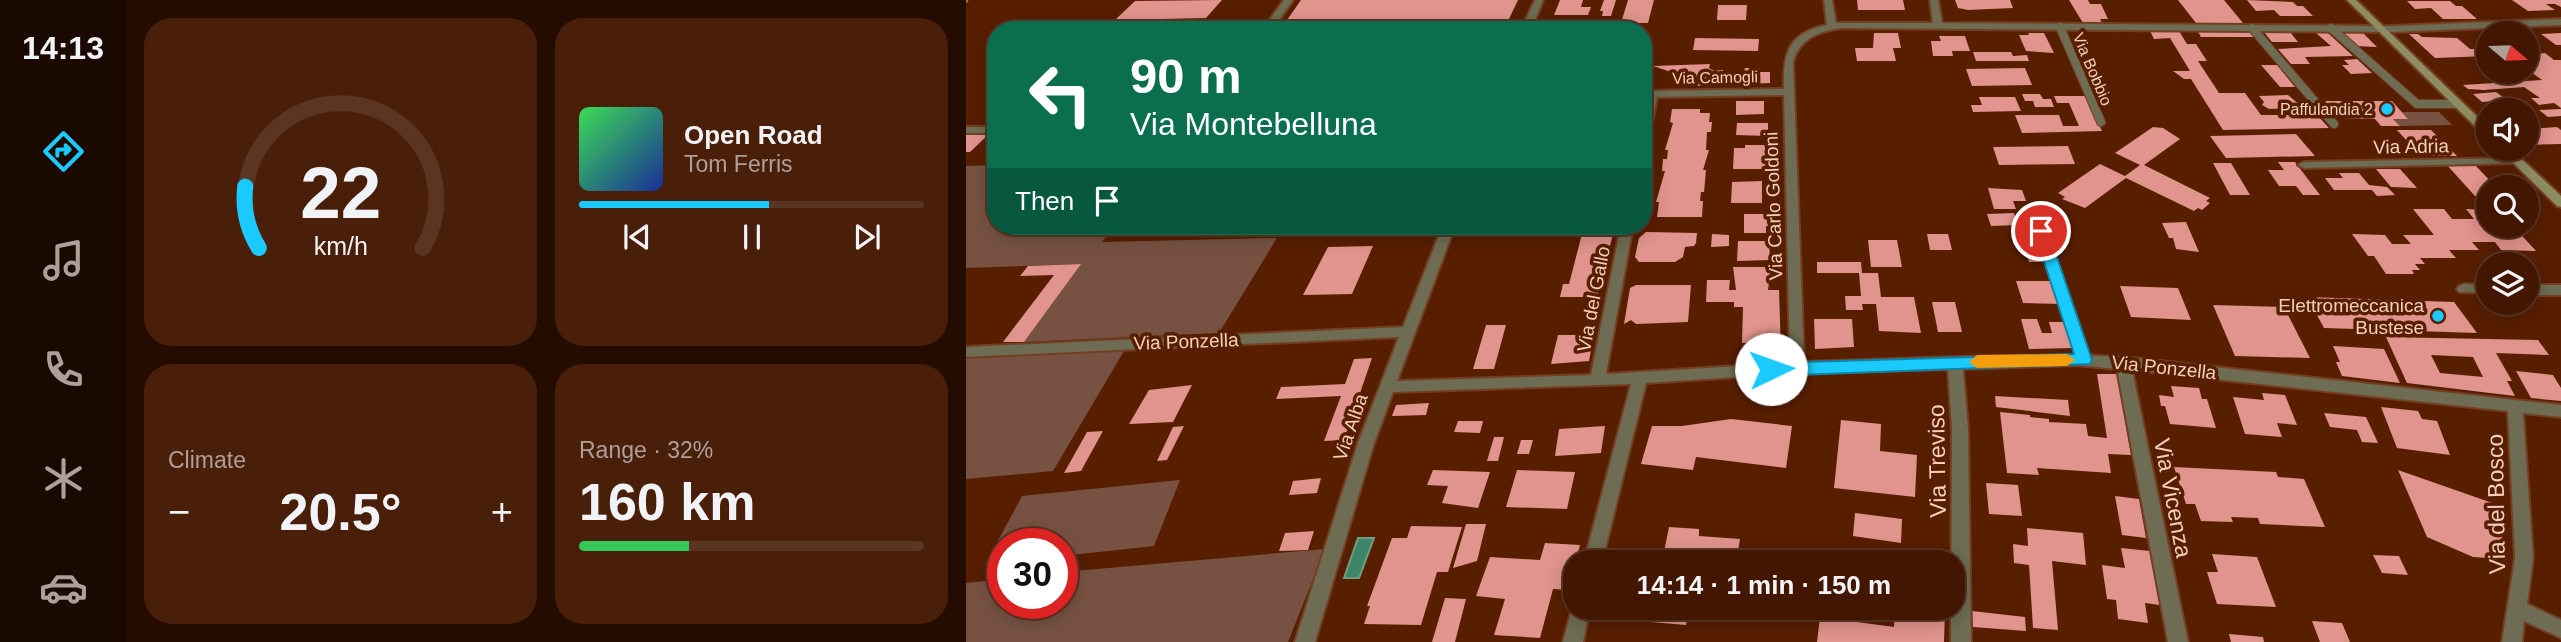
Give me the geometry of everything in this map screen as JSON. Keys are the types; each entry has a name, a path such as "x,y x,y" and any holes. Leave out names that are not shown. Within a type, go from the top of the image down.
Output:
{"main road":[{"path":"2351,0 2476,121"},
{"path":"2518,161 2561,203"}],"street":[{"path":"1274,21 1289,0"},
{"path":"1529,21 1539,0"},
{"path":"1828,0 1832,26 2380,28 2561,22"},
{"path":"1934,0 1938,26"},
{"name":"Via Carlo Goldoni","path":"1797,368 1788,59 1795,44 1812,32 1832,26"},
{"name":"Via Camogli","path":"1652,94 1788,92"},
{"path":"966,130 987,130"},
{"name":"Via Adria","path":"2304,165 2518,161"},
{"name":"Via Alba","path":"1306,642 1366,443 1445,235"},
{"name":"Via del Gallo","path":"1597,380 1625,235"},
{"path":"2464,289 2476,289"},
{"path":"2539,290 2561,290"},
{"name":"Via Ponzella","path":"966,352 1407,332"},
{"name":"Via Ponzella","path":"1387,387 1597,380 1797,368 2084,360 2123,362 2561,411"},
{"name":"Via Treviso","path":"1955,362 1960,429 1961,642"},
{"name":"Via Vicenza","path":"2123,362 2178,642"},
{"path":"1596,550 1640,378"},
{"name":"Via del Bosco","path":"2512,642 2524,558 2515,406"},
{"path":"2517,609 2561,629"},
{"path":"1573,642 1578,620"}],"lane":[{"name":"Via Bobbio","path":"2060,27 2101,122"},
{"path":"2252,28 2334,124"},
{"path":"2331,28 2417,104 2458,104"},
{"path":"2041,231 2084,360"}],"shaded area":[{"path":"2402,112 2439,112 2452,125 2400,126 2393,119 2407,118"},
{"path":"987,165 987,235 1107,235 1102,242 1277,238 1219,333 1024,342 1080,264 966,268 966,166"},
{"path":"1124,351 1053,471 966,479 966,356"},
{"path":"1180,480 1154,546 1078,554 1078,528 1005,528 1022,496"},
{"path":"1358,538 1374,538 1359,578 1344,578"},
{"path":"1325,549 1288,642 966,642 966,583 987,581 987,619 1078,619 1078,571"}],"building":[{"path":"1222,0 1206,18 1115,20 1135,1"},
{"path":"1301,0 1518,0 1508,21 1286,21"},
{"path":"1560,0 1583,0 1581,7 1591,7 1588,15 1554,15"},
{"path":"1604,0 1616,0 1611,16 1602,16 1603,11 1600,11"},
{"path":"1628,0 1654,0 1649,21 1622,21"},
{"path":"1857,0 1903,0 1905,10 1858,10"},
{"path":"1955,0 2010,0 2013,8 1968,10 1958,8"},
{"path":"2069,0 2088,0 2090,4 2101,4 2108,19 2100,19 2102,23 2083,23"},
{"path":"2178,0 2224,0 2243,23 2196,23"},
{"path":"2247,0 2293,2 2297,6 2303,6 2313,16 2280,16 2274,10 2256,11"},
{"path":"2512,0 2561,0 2561,7 2546,4 2555,10 2528,11"},
{"path":"2407,1 2450,1 2456,6 2462,6 2477,19 2443,19 2431,8 2415,9"},
{"path":"1718,5 1747,5 1746,20 1717,20"},
{"path":"2150,31 2179,31 2187,44 2196,44 2207,61 2198,61 2219,93 2245,93 2261,115 2317,115 2329,128 2223,130 2191,79 2184,79 2173,71 2190,71 2170,38 2154,39"},
{"path":"2198,32 2250,32 2254,37 2201,37"},
{"path":"2264,32 2290,32 2298,42 2272,42"},
{"path":"1874,33 1898,33 1901,48 1893,48 1896,61 1857,61 1855,48 1873,48"},
{"path":"2028,33 2044,33 2054,53 2026,51 2019,35 2029,35"},
{"path":"2316,33 2328,33 2353,56 2305,57 2310,64 2291,64 2278,49 2331,46"},
{"path":"2341,33 2363,33 2377,47 2356,46"},
{"path":"2561,33 2561,45 2556,45 2541,34"},
{"path":"2409,34 2457,38 2470,49 2476,49 2476,56 2435,58"},
{"path":"1939,36 1965,36 1970,51 1952,51 1953,56 1933,56 1931,41 1941,41"},
{"path":"1695,38 1759,39 1758,51 1693,50"},
{"path":"1973,52 2011,52 2013,56 2027,55 2029,61 1976,61"},
{"path":"2545,53 2554,60 2561,60 2561,108 2554,103 2539,105 2540,98 2524,87 2484,90 2468,89 2463,85 2539,84 2539,80 2542,80 2539,78 2539,54"},
{"path":"2357,59 2372,73 2351,74 2342,65 2349,65 2344,60"},
{"path":"1710,64 1709,68 1714,71 1723,70 1722,85 1684,86 1685,72 1671,72 1653,66"},
{"path":"2261,65 2277,65 2295,87 2280,87"},
{"path":"1745,68 1760,68 1760,72 1770,72 1770,83 1744,84 1744,78 1739,78 1740,72 1744,72"},
{"path":"2025,68 2032,85 1972,86 1966,69"},
{"path":"2496,92 2504,98 2478,98 2473,94"},
{"path":"2022,94 2040,94 2043,99 2051,99 2054,107 2035,107 2033,101 2025,101"},
{"path":"2288,95 2300,105 2298,108 2269,109 2262,105 2264,102 2259,96"},
{"path":"2054,96 2086,96 2102,131 2022,133 2015,115 2059,115 2063,126 2079,126 2069,103 2057,103"},
{"path":"1979,97 2015,97 2021,111 1973,112 1971,105 1982,105"},
{"path":"1736,101 1764,101 1764,114 1736,115"},
{"path":"2325,101 2392,101 2408,119 2393,119 2400,126 2381,126 2375,119 2340,118"},
{"path":"1672,109 1700,109 1700,113 1710,113 1711,132 1707,132 1706,150 1709,150 1703,170 1706,170 1704,192 1701,192 1700,201 1703,201 1702,217 1657,217 1659,202 1656,202 1665,171 1662,171 1663,159 1667,159 1668,150 1665,150 1673,123 1670,122"},
{"path":"2561,109 2561,116 2548,117 2539,110"},
{"path":"1737,123 1768,123 1768,136 1736,135"},
{"path":"2153,127 2163,128 2180,139 2144,165 2210,198 2206,201 2210,203 2202,210 2198,208 2194,211 2126,178 2085,208 2062,199 2065,197 2058,193 2100,164 2125,176 2140,165 2115,153"},
{"path":"2557,127 2561,130 2561,144 2539,145 2539,128"},
{"path":"2397,130 2431,130 2457,156 2421,156"},
{"path":"987,132 987,136 970,152 966,152 966,133"},
{"path":"2296,134 2315,156 2226,158 2210,136"},
{"path":"1745,145 1768,145 1767,169 1733,169 1734,148 1745,148"},
{"path":"2068,146 2075,164 1999,165 1993,147"},
{"path":"2278,162 2295,162 2320,195 2303,195 2296,186 2279,186 2268,170 2284,170"},
{"path":"2213,163 2231,163 2250,195 2230,195"},
{"path":"2446,164 2474,164 2485,175 2476,175 2475,196"},
{"path":"2376,169 2400,169 2417,188 2391,187"},
{"path":"2339,173 2359,173 2369,185 2387,187 2395,195 2377,196 2372,190 2334,190 2325,178 2343,178"},
{"path":"1762,181 1762,203 1731,203 1732,182"},
{"path":"1988,188 2022,190 2026,201 2013,201 2016,209 1994,209"},
{"path":"2413,209 2444,209 2452,219 2474,219 2466,209 2476,209 2476,238 2524,238 2536,251 2501,250 2495,242 2472,242 2479,250 2449,250 2456,258 2420,258 2425,264 2415,264 2420,270 2412,270 2414,274 2386,274 2374,256 2368,256 2352,234 2385,235 2392,244 2411,244 2403,235 2434,235"},
{"path":"2014,213 2018,225 1991,226 1987,214"},
{"path":"1744,214 1772,214 1772,226 1766,226 1766,233 1744,233"},
{"path":"2186,222 2199,252 2176,249 2173,238 2169,238 2162,223"},
{"path":"2013,231 2037,231 2047,262 2029,262 2024,243 2017,243"},
{"path":"1652,232 1697,233 1694,246 1685,247 1683,257 1675,262 1639,262 1635,257 1639,238 1642,235 1652,235"},
{"path":"1712,234 1729,235 1729,246 1711,247"},
{"path":"1927,234 1948,234 1952,250 1930,250"},
{"path":"1582,235 1613,235 1597,297 1560,297 1563,284 1569,284"},
{"path":"1868,240 1897,240 1902,267 1871,267"},
{"path":"1738,241 1769,241 1770,260 1737,261"},
{"path":"1373,246 1352,294 1303,295 1328,247"},
{"path":"1817,262 1861,262 1862,273 1878,273 1881,297 1914,297 1921,333 1879,331 1876,304 1862,304 1863,310 1846,310 1845,296 1861,296 1859,273 1817,273"},
{"path":"1081,264 1024,342 1003,342 1054,275 1020,276 1028,266"},
{"path":"1733,267 1771,267 1768,290 1779,290 1781,351 1752,353 1753,343 1742,343 1743,307 1734,307 1734,302 1706,302 1707,280 1730,280 1729,290 1736,290"},
{"path":"2016,281 2052,281 2060,304 2023,303"},
{"path":"1636,285 1691,285 1688,322 1636,324 1631,320 1624,324 1630,288"},
{"path":"2120,286 2178,288 2191,320 2131,317"},
{"path":"2307,297 2454,302 2477,333 2324,328"},
{"path":"1932,302 1955,302 1962,332 1938,332"},
{"path":"2213,305 2284,307 2310,358 2235,356"},
{"path":"1814,319 1852,319 1854,347 1815,349"},
{"path":"2021,319 2037,319 2042,333 2052,333 2049,322 2064,322 2072,348 2029,349"},
{"path":"1486,325 1506,325 1494,369 1473,369"},
{"path":"1558,335 1594,335 1589,361 1551,364"},
{"path":"2386,337 2538,340 2549,355 2496,353 2512,381 2507,381 2515,396 2407,383","holes":["2431,355 2473,357 2483,377 2440,373"]},
{"path":"2333,346 2384,349 2400,383 2342,376 2336,362 2340,362"},
{"path":"1372,358 1344,440 1324,441 1341,396 1276,399 1281,387 1345,384 1354,359"},
{"path":"2516,371 2553,375 2561,388 2561,401 2531,398"},
{"path":"2097,374 2117,374 2131,455 2108,454 2111,473 2037,468 2039,475 2007,473 2000,412 2030,415 2049,419 2049,422 2086,424 2088,436 2107,438"},
{"path":"1192,385 1173,422 1129,424 1149,390"},
{"path":"2171,386 2199,388 2202,399 2207,399 2216,428 2170,424 2159,395 2174,397"},
{"path":"2262,393 2285,395 2297,425 2277,423 2282,437 2245,434 2233,397 2264,400"},
{"path":"1995,396 2068,400 2070,416 1996,407"},
{"path":"1429,403 1426,415 1392,416 1396,405"},
{"path":"2381,407 2418,411 2422,419 2437,421 2450,455 2397,448"},
{"path":"2324,413 2366,417 2378,443 2362,442 2357,430 2330,427"},
{"path":"1731,419 1792,426 1786,468 1696,457 1693,470 1641,464 1652,426 1682,426"},
{"path":"1841,420 1881,424 1880,451 1917,455 1915,497 1834,488"},
{"path":"1458,421 1483,421 1480,433 1454,432"},
{"path":"1184,426 1167,460 1157,461 1173,427"},
{"path":"1605,426 1601,453 1555,456 1559,429"},
{"path":"1103,431 1081,471 1064,473 1087,432"},
{"path":"1494,437 1504,437 1498,461 1487,461"},
{"path":"1521,440 1533,440 1529,454 1517,454"},
{"path":"2174,467 2276,472 2278,477 2304,479 2325,527 2260,524 2258,518 2231,517 2233,522 2201,521 2195,504 2186,504"},
{"path":"1433,470 1490,472 1478,508 1442,503 1448,486 1427,485"},
{"path":"1517,470 1575,472 1567,509 1506,507"},
{"path":"2398,470 2501,506 2503,559 2473,557 2427,537"},
{"path":"1321,478 1317,493 1289,495 1293,481"},
{"path":"1986,483 2018,485 2022,516 1989,514"},
{"path":"2115,496 2139,499 2146,538 2122,535"},
{"path":"1855,513 1902,519 1901,543 1853,536"},
{"path":"1466,524 1486,524 1477,561 1453,568"},
{"path":"1411,526 1462,527 1448,572 1437,572 1421,625 1364,624 1370,606 1367,606 1392,538 1407,538"},
{"path":"1669,527 1699,529 1699,536 1740,539 1738,550 1664,550"},
{"path":"2027,528 2083,533 2086,565 2052,561 2058,630 2033,628 2029,565 2014,563 2013,544 2028,546"},
{"path":"1314,531 1308,550 1279,551 1285,533"},
{"path":"1545,543 1580,545 1579,550 1563,550 1563,590 1553,589 1540,638 1494,635 1505,599 1476,596 1490,557 1540,560"},
{"path":"2121,548 2150,551 2160,605 2145,603 2148,623 2118,619 2116,600 2107,599 2102,565 2125,568"},
{"path":"2212,554 2257,557 2276,607 2217,604 2207,572 2218,572"},
{"path":"2373,555 2399,556 2408,575 2382,573"},
{"path":"1445,598 1466,599 1455,642 1432,642"},
{"path":"1972,611 2025,617 2026,631 1973,627"},
{"path":"1651,620 1687,620 1686,625"},
{"path":"1820,620 1842,620 1894,627 1894,620 1945,620 1944,642 1817,642"},
{"path":"2312,621 2342,623 2350,642 2320,642"},
{"path":"2229,634 2263,637 2264,642 2231,642"}],"slow traffic":[{"path":"1977,362 2067,360"}],"place":[{"name":"Paffulandia 2","path":"2387,109"},
{"name":"Elettromeccanica Bustese","path":"2438,316"}],"route":[{"path":"1771,369 2084,360 2041,231"}]}
